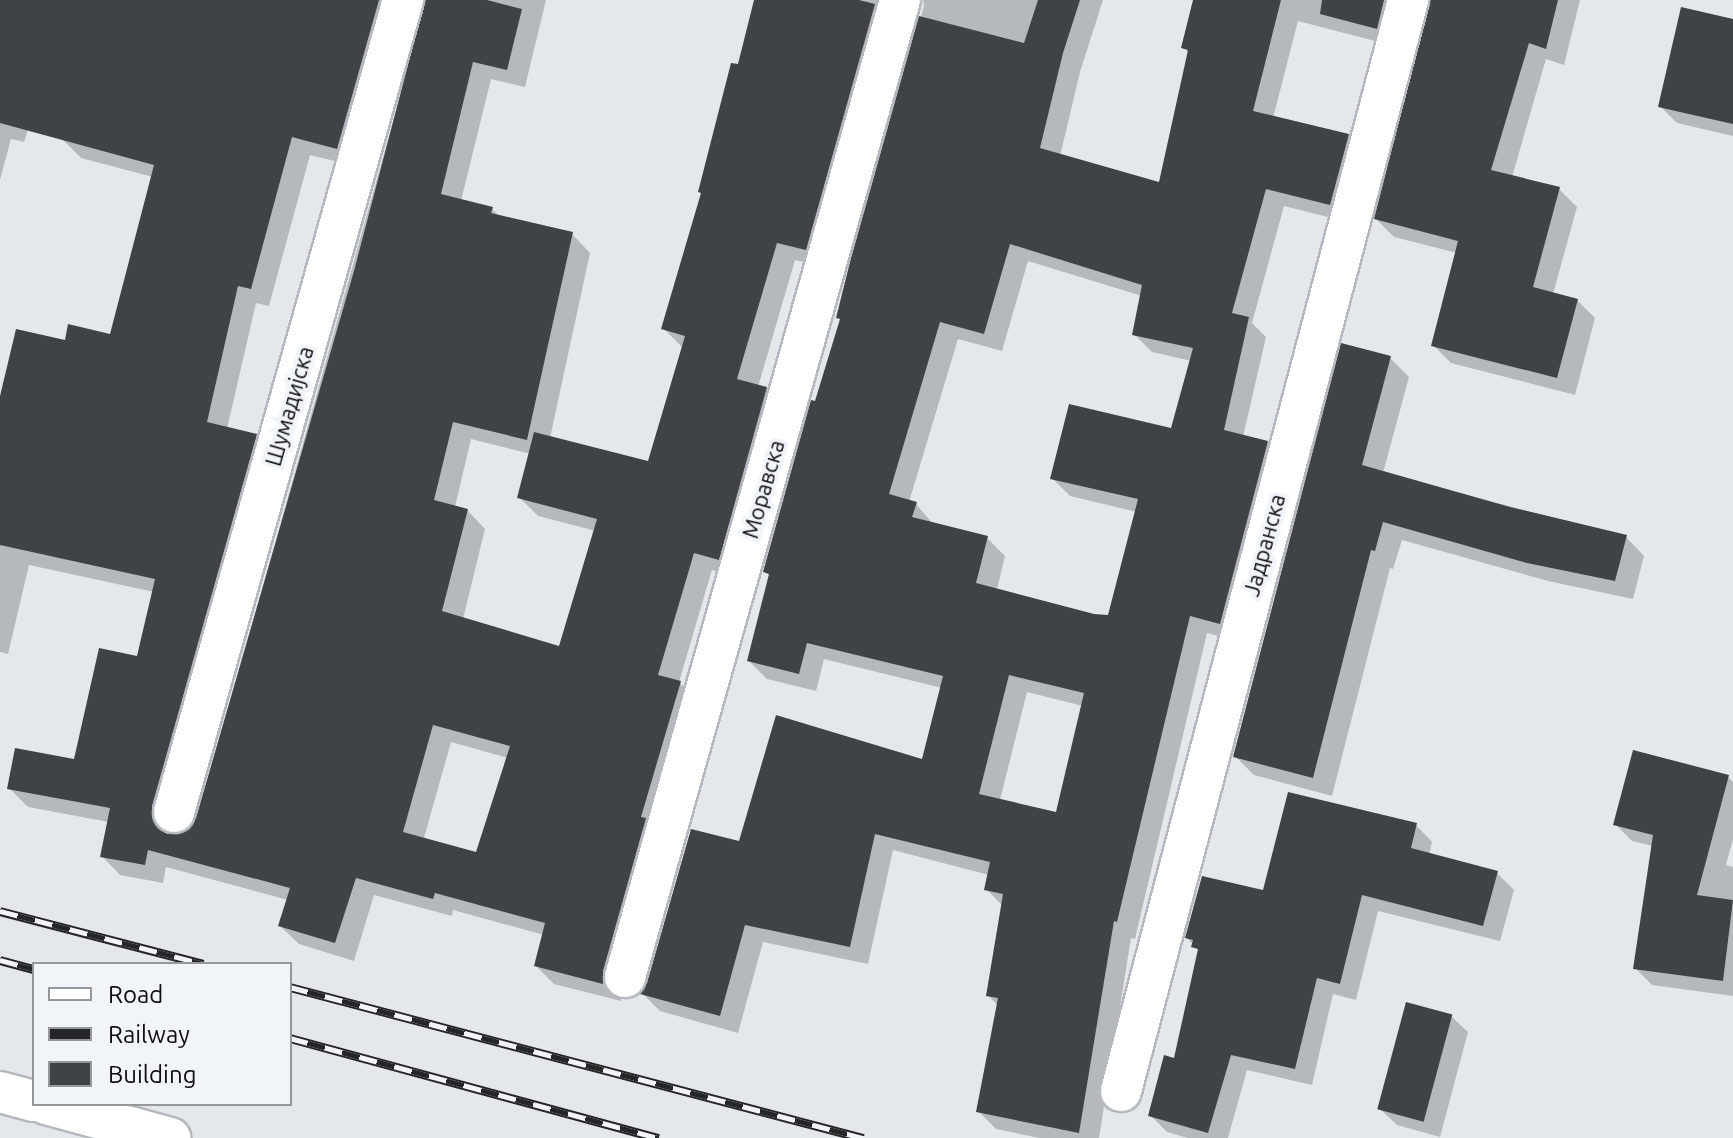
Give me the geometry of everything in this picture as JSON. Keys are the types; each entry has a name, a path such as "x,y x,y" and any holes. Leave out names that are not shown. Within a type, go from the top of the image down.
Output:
{"street":[{"name":"Шумадијска","path":"174,812 403,0"},
{"name":"Моравска","path":"625,977 900,0"},
{"name":"Јадранска","path":"1121,1091 1408,0"},
{"path":"0,1092 32,1100"},
{"path":"53,1106 170,1138"}],"building":[{"path":"0,0 379,0 337,149 292,137 251,289 238,286 207,422 257,434 152,806 152,817 157,827 167,834 179,834 189,829 196,818 354,271 425,0 487,0 522,9 507,70 473,62 441,194 493,207 491,213 573,232 527,440 453,422 434,500 468,509 442,611 559,646 597,519 517,498 534,432 648,461 685,336 661,329 701,193 698,192 731,63 738,64 754,0 859,0 875,4 806,250 777,243 737,379 767,387 719,560 694,553 658,675 681,681 641,817 646,818 603,971 603,984 534,966 545,923 435,893 433,899 356,878 335,943 278,926 290,888 148,850 145,865 100,857 110,808 7,789 15,748 74,759 99,648 137,656 155,579 0,545 0,396 16,329 65,340 68,324 110,334 154,165 0,123","holes":["433,725 510,746 476,852 403,832"]},
{"path":"1038,0 1080,0 1063,53 1040,148 1159,182 1188,50 1181,48 1193,0 1281,0 1253,111 1349,134 1330,205 1266,189 1232,313 1249,317 1224,430 1268,441 1220,624 1190,616 1117,922 1114,921 1079,1133 976,1112 998,998 986,996 1003,894 984,890 990,862 875,834 850,947 745,925 720,1016 640,994 647,983 691,829 739,841 776,715 922,759 943,676 807,643 799,674 747,661 769,574 763,572 811,400 815,401 840,319 836,318 850,262 919,16 1024,43","holes":["1010,244 1142,285 1132,335 1193,348 1171,428 1069,404 1050,479 1138,499 1108,615 976,583 988,536 912,517 917,502 889,494 940,322 984,334","1009,675 1084,693 1056,812 979,794"]},
{"path":"1322,0 1384,0 1377,29 1320,14"},
{"path":"1430,0 1558,0 1546,49 1529,43 1491,170 1560,187 1533,287 1578,299 1557,378 1431,346 1458,241 1374,219"},
{"path":"1681,7 1733,19 1733,124 1658,107"},
{"path":"1341,343 1391,356 1362,465 1510,507 1627,535 1615,581 1527,563 1383,522 1375,551 1371,550 1313,778 1233,757"},
{"path":"1633,750 1729,775 1697,895 1733,900 1723,981 1633,969 1653,835 1613,825"},
{"path":"1288,792 1417,823 1411,848 1498,871 1483,926 1362,895 1340,984 1317,978 1295,1069 1231,1055 1208,1133 1148,1116 1164,1055 1174,1058 1198,949 1191,947 1193,940 1185,938 1202,876 1263,890"},
{"path":"1406,1002 1452,1014 1424,1122 1377,1109"}],"railway":[{"path":"0,911 195,962"},
{"path":"0,960 32,968"},
{"path":"292,988 863,1138"},
{"path":"292,1039 659,1138"}]}
